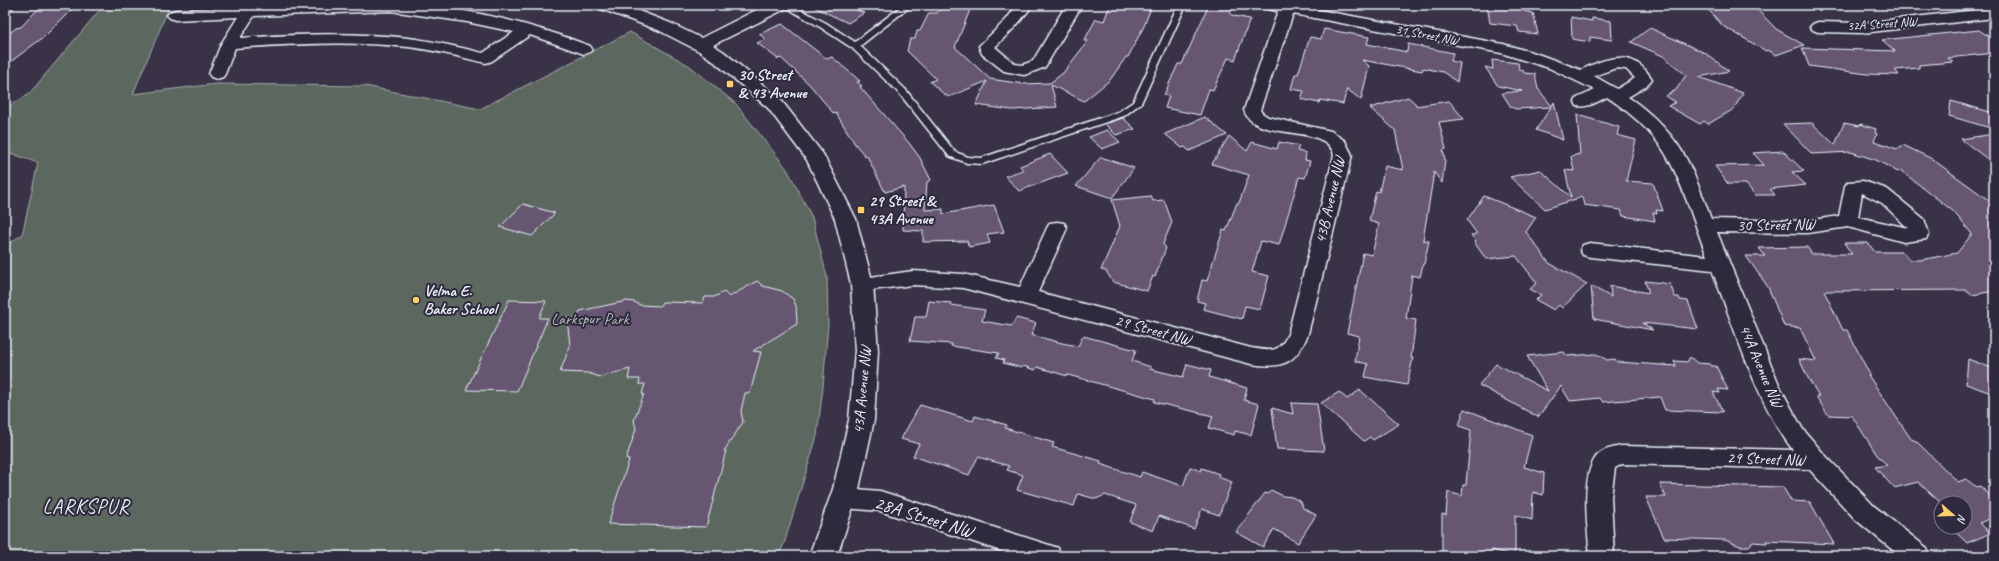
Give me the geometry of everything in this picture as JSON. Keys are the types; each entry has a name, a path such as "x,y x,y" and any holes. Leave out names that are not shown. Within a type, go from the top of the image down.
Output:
{"street":[{"path":"607,5 657,23 700,45 779,5"},
{"path":"1025,5 1011,23 987,46 988,51 1003,64 1017,70 1024,70 1039,64 1074,5"},
{"name":"31 Street NW","path":"1268,5 1503,49 1537,58 1583,75 1613,93"},
{"path":"176,15 392,6 460,16 527,30 548,35 584,49"},
{"name":"43B Avenue NW","path":"1282,357 1290,352 1298,334 1342,155 1339,144 1334,139 1325,135 1262,121 1254,116 1252,110 1287,8"},
{"path":"217,74 229,44 249,12"},
{"name":"32A Street NW","path":"1818,27 1862,28 1994,13"},
{"path":"229,44 275,41 392,41 433,46 486,58 527,30"},
{"name":"43A Avenue NW","path":"700,45 719,57 746,79 778,109 792,126 824,170 846,220 859,263 863,284 867,340 866,385 858,435 844,498 823,556"},
{"path":"1583,75 1613,62 1634,66 1641,71 1644,79 1639,84 1583,102"},
{"name":"44A Avenue NW","path":"1613,93 1648,120 1665,138 1679,161 1776,403 1794,434 1815,460"},
{"name":"30 Street NW","path":"1704,225 1807,227 1848,221"},
{"path":"1026,296 1057,228"},
{"path":"1590,250 1719,264"},
{"name":"29 Street NW","path":"863,284 907,278 940,278 969,283 1026,296 1251,356 1266,358 1282,357"},
{"name":"29 Street NW","path":"1602,556 1600,486 1604,465 1613,456 1622,455 1815,460 1865,513 1918,556"},
{"name":"28A Street NW","path":"844,498 880,502 1049,556"}],"lane":[{"path":"786,5 823,25 855,46 902,91 952,154 967,160 982,161 1121,114 1138,103 1182,5"},
{"path":"855,46 908,5"}],"green space":[{"name":"Larkspur Park","path":"104,5 170,5 133,94 216,84 365,86 480,109 630,32 690,66 736,104 787,169 812,217 827,277 828,324 817,436 784,544 778,556 5,556 5,246 22,235 38,163 5,151 5,108 29,94"}],"building":[{"path":"76,5 45,36 5,66 5,37 16,28 21,27 40,7"},
{"path":"810,5 846,5 864,13 848,23"},
{"path":"943,5 972,5 955,47 990,79 1023,84 1050,83 1063,73 1088,41 1084,41 1096,19 1104,21 1110,5 1152,5 1144,26 1128,57 1126,57 1110,80 1084,101 1051,85 1057,107 1012,110 976,105 987,81 949,97 930,82 936,79 907,51 910,39 915,39 917,31 920,31 929,13 937,13"},
{"path":"1209,5 1232,9 1230,14 1250,19 1235,60 1228,58 1213,90 1209,89 1200,115 1165,108 1169,96 1164,95 1178,64 1182,64"},
{"path":"1487,5 1524,8 1524,11 1533,13 1538,34 1519,32 1517,26 1490,23"},
{"path":"1704,5 1753,5 1776,29 1804,45 1776,55 1768,50 1766,51 1723,26"},
{"path":"1571,17 1592,21 1592,18 1611,21 1612,40 1590,37 1590,42 1572,39"},
{"path":"782,24 827,59 832,57 860,81 857,82 862,86 860,87 909,143 920,158 931,180 927,182 925,210 943,209 943,214 994,205 1004,232 987,234 990,243 969,247 967,241 923,242 923,231 903,230 904,187 885,192 867,156 865,156 855,144 836,113 834,114 810,85 781,58 778,59 757,43 766,39 759,34"},
{"path":"1650,28 1705,53 1729,71 1699,77 1743,93 1734,109 1708,124 1704,121 1700,124 1668,106 1676,102 1665,96 1676,90 1686,75 1663,56 1631,42"},
{"path":"1324,29 1369,37 1367,44 1407,52 1408,44 1453,53 1451,61 1460,63 1457,82 1443,72 1423,68 1422,71 1362,60 1369,66 1361,100 1347,89 1343,104 1320,100 1319,103 1301,99 1304,91 1291,89 1295,74 1298,74 1310,37 1321,39"},
{"path":"1979,30 1988,36 1994,35 1994,53 1948,58 1953,62 1919,65 1919,68 1895,70 1899,75 1867,74 1809,66 1802,48 1895,51 1882,40"},
{"path":"1492,60 1518,63 1519,69 1523,70 1524,73 1535,74 1538,89 1552,106 1554,102 1563,140 1536,130 1551,107 1516,109 1511,107 1502,93 1522,91 1498,86 1485,67 1493,69"},
{"path":"1408,97 1416,104 1416,106 1449,101 1464,119 1439,122 1446,149 1443,150 1445,160 1442,183 1434,172 1423,240 1429,241 1424,264 1420,277 1412,275 1406,318 1416,320 1411,358 1413,358 1407,385 1365,377 1368,364 1355,361 1359,336 1347,333 1363,253 1372,255 1379,224 1369,221 1376,191 1379,192 1385,166 1403,170 1395,130 1370,108"},
{"path":"1951,101 1994,113 1994,129 1949,116"},
{"path":"1577,115 1619,127 1617,135 1636,140 1626,181 1653,183 1663,211 1656,210 1657,214 1653,213 1655,221 1623,216 1621,210 1584,205 1582,197 1545,209 1510,177 1540,170 1571,197 1565,170 1574,171 1571,156 1580,154"},
{"path":"1205,117 1227,135 1189,151 1185,147 1182,148 1165,134"},
{"path":"1123,118 1135,129 1116,135 1105,124"},
{"path":"1812,123 1835,145 1844,123 1859,126 1860,124 1876,129 1875,133 1877,134 1874,141 1897,149 1903,145 1932,159 1994,204 1994,291 1972,295 1965,290 1824,291 1843,330 1847,330 1870,375 1868,375 1911,439 1916,441 1958,482 1966,479 1976,487 1980,486 1994,499 1994,517 1979,523 1991,533 1967,543 1958,535 1973,535 1973,495 1933,496 1918,482 1894,488 1875,467 1887,465 1877,455 1852,416 1828,415 1816,396 1819,396 1799,359 1816,361 1800,328 1784,326 1768,287 1746,256 1765,256 1759,248 1807,247 1812,254 1852,254 1844,243 1868,243 1875,252 1903,252 1909,260 1920,260 1957,253 1972,234 1953,211 1900,170 1898,172 1876,160 1851,152 1812,154 1783,124"},
{"path":"1107,130 1120,142 1102,149 1089,137"},
{"path":"1994,134 1994,164 1961,139"},
{"path":"1229,136 1247,151 1252,142 1277,149 1279,142 1299,146 1297,151 1306,153 1305,160 1310,161 1305,178 1299,177 1279,245 1261,241 1252,272 1269,276 1260,309 1245,306 1242,319 1203,309 1205,303 1197,301 1202,280 1207,281 1223,230 1226,231 1237,203 1239,203 1249,175 1212,164"},
{"path":"1783,151 1804,171 1792,172 1806,185 1770,189 1775,195 1755,195 1746,184 1728,184 1715,166 1764,165 1753,153"},
{"path":"1050,154 1068,173 1019,191 1005,176 1023,170 1020,166"},
{"path":"1101,157 1134,168 1112,198 1076,186"},
{"path":"1151,196 1153,201 1164,200 1172,222 1163,244 1166,248 1155,277 1153,276 1147,291 1113,282 1106,271 1101,270 1120,226 1112,200"},
{"path":"1484,196 1536,217 1526,232 1549,263 1587,284 1562,308 1559,305 1554,310 1536,300 1541,295 1530,289 1537,283 1516,256 1486,259 1474,242 1476,242 1471,235 1477,234 1467,220"},
{"path":"523,204 555,213 532,236 500,227"},
{"path":"757,281 763,286 782,291 793,299 796,306 797,324 753,351 761,352 750,393 745,393 741,411 743,422 724,451 726,451 706,527 608,524 629,460 626,459 636,429 634,420 644,394 642,394 645,384 639,384 640,379 628,379 630,369 600,377 588,373 560,372 570,346 567,318 577,318 580,311 627,301 640,305 660,306 662,302 703,303 705,297 714,297 724,292 729,297"},
{"path":"1645,281 1670,284 1675,297 1679,297 1680,300 1688,301 1698,329 1642,323 1653,330 1594,319 1591,286 1611,297 1610,286 1649,293"},
{"path":"509,300 546,301 539,318 548,318 517,391 466,390"},
{"path":"929,301 951,303 951,305 985,310 982,321 1012,326 1016,318 1036,323 1031,335 1062,343 1078,346 1083,336 1136,350 1132,361 1151,367 1150,369 1183,377 1187,364 1211,370 1209,377 1247,388 1244,400 1259,404 1251,435 1235,431 1234,435 1209,428 1213,416 1154,402 1155,399 1037,367 1035,370 1023,366 1022,368 1003,363 1004,360 996,358 999,353 951,346 952,344 910,341 915,317 926,317"},
{"path":"1564,352 1567,356 1596,354 1607,360 1615,359 1617,362 1676,366 1674,361 1687,362 1690,357 1697,363 1716,366 1728,390 1718,389 1720,393 1713,392 1723,412 1665,410 1660,397 1603,402 1600,398 1570,401 1561,386 1538,417 1479,385 1496,364 1548,391 1527,356"},
{"path":"1968,359 1994,369 1994,394 1966,384"},
{"path":"1360,390 1399,424 1373,440 1370,437 1364,441 1321,403 1339,392 1347,399"},
{"path":"1291,403 1317,404 1324,451 1277,449 1272,408 1293,414"},
{"path":"920,405 973,421 975,416 1007,425 1005,428 1054,443 1052,447 1101,461 1100,464 1140,477 1142,472 1183,486 1190,467 1201,471 1202,468 1219,474 1218,477 1232,482 1219,515 1202,509 1194,529 1159,516 1153,531 1130,522 1136,505 1105,495 1096,499 1078,494 1074,506 1017,490 1023,475 1007,470 1009,466 978,457 969,475 913,456 919,444 901,439"},
{"path":"1464,409 1532,435 1524,467 1544,473 1543,495 1533,492 1532,520 1515,515 1515,556 1492,550 1491,556 1451,556 1442,554 1442,514 1446,515 1448,492 1462,496 1463,485 1466,485 1471,430 1459,426"},
{"path":"1660,484 1783,487 1791,501 1810,502 1834,544 1766,541 1767,543 1753,542 1749,546 1740,546 1725,540 1664,538 1646,497 1666,497"},
{"path":"1271,490 1283,496 1292,497 1301,502 1303,508 1316,515 1298,543 1274,529 1263,547 1236,532 1265,493 1268,494"}],"place":[{"name":"30 Street & 43 Avenue","path":"730,84"},
{"name":"29 Street & 43A Avenue","path":"861,210"},
{"name":"Velma E. Baker School","path":"416,300"}],"district":[{"name":"LARKSPUR","path":"86,506"}]}
